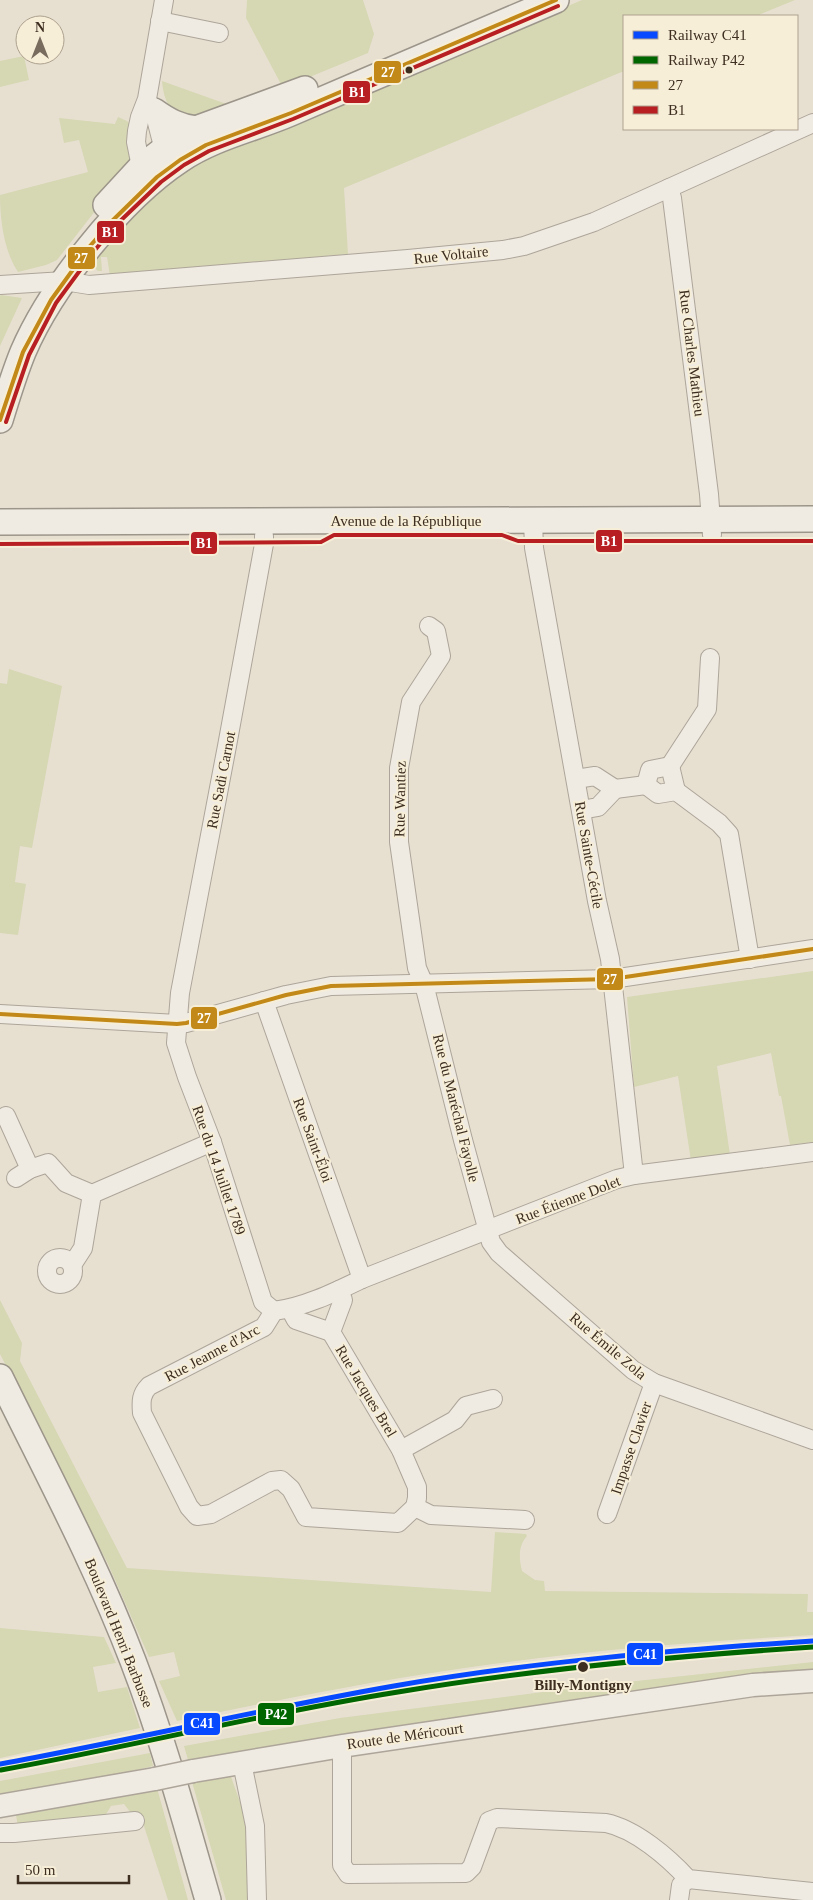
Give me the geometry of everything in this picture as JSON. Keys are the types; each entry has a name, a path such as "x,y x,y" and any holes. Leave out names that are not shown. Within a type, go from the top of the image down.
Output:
{"main road":[{"path":"151,105 169,122 183,128 196,129 283,98 514,0"},
{"path":"0,420 23,351 50,302 56,281 77,241 141,167 197,150 217,140 277,119 556,0"},
{"path":"0,369 31,307 117,215 166,158 196,129"},
{"name":"Avenue de la République","path":"0,522 533,528 712,527 813,519"},
{"name":"Avenue de la République","path":"712,527 813,535"},
{"name":"Avenue de la République","path":"0,538 264,536 533,528"},
{"name":"Boulevard Henri Barbusse","path":"0,1377 91,1562 133,1660 157,1728 208,1900"}],"street":[{"path":"164,0 151,105 166,158"},
{"path":"160,21 219,32"},
{"path":"141,167 136,142 136,131 140,116 151,105"},
{"name":"Rue Voltaire","path":"798,130 813,123"},
{"name":"Rue Voltaire","path":"0,285 56,281 89,285 408,259 503,250 524,246 570,231 797,130"},
{"name":"Rue Charles Mathieu","path":"669,188 672,198 712,527"},
{"name":"Rue Sainte-Cécile","path":"533,528 612,979 634,1175"},
{"name":"Rue Sadi Carnot","path":"177,1024 180,993 229,738 264,536"},
{"name":"Rue Wantiez","path":"424,984 417,968 399,842 398,794 399,768 411,702 441,656 436,631 429,626"},
{"path":"646,784 650,770 670,766 707,709 710,658"},
{"path":"670,766 676,791 719,823 730,834 750,959"},
{"path":"576,779 595,776 615,788 646,784 658,794 676,791"},
{"path":"581,810 598,807 615,788"},
{"path":"0,1014 177,1024 331,986 612,979 813,949"},
{"name":"Rue du Maréchal Fayolle","path":"424,984 488,1231"},
{"name":"Rue Saint-Éloi","path":"264,1001 362,1279"},
{"name":"Rue du 14 Juillet 1789","path":"177,1024 176,1043 186,1077 212,1142 263,1302 282,1310"},
{"path":"6,1116 23,1173 48,1163 66,1183 92,1194 212,1142"},
{"name":"Rue Étienne Dolet","path":"362,1279 634,1175 813,1152"},
{"path":"72,1265 83,1248 92,1194"},
{"name":"Rue Émile Zola","path":"488,1231 491,1242 499,1253 633,1370 654,1383 813,1440"},
{"name":"Rue Jeanne d'Arc","path":"362,1279 339,1290 282,1310 264,1327 149,1386 144,1392 141,1401 142,1413 189,1507 197,1516 211,1514 272,1481 281,1480 291,1489 306,1517 398,1523 415,1507"},
{"name":"Rue Jacques Brel","path":"331,1332 343,1300 339,1290"},
{"name":"Rue Jacques Brel","path":"282,1310 296,1320 331,1332 401,1450 417,1487 415,1507"},
{"name":"Impasse Clavier","path":"607,1514 654,1383"},
{"name":"Rue Jacques Brel","path":"401,1450 455,1420 466,1406 493,1400"},
{"path":"415,1507 431,1515 524,1520"},
{"name":"Route de Méricourt","path":"0,1806 342,1746 754,1686 813,1680"},
{"path":"342,1746 342,1865 348,1874 466,1873 472,1867 489,1821 497,1818 617,1825 628,1830 674,1864 688,1879 788,1894 813,1892"},
{"path":"242,1763 256,1833 257,1900"},
{"path":"0,1833 135,1821"},
{"path":"679,1900 681,1885 688,1879"}],"green space":[{"path":"247,0 363,0 374,34 368,53 283,88 246,18"},
{"path":"582,0 795,0 758,15 623,15 623,71 344,188 348,254 110,276 107,257 101,257 102,271 98,271 93,267 92,262 151,194 189,165 272,132 300,124 464,50"},
{"path":"15,58 15,65 26,65 29,80 0,87 0,61"},
{"path":"162,81 232,106 196,115 177,113 170,107 165,96"},
{"path":"118,117 127,121 133,127 134,161 57,260 46,265 18,272 6,245 0,195 88,172 79,140 64,143 59,118 115,124"},
{"path":"0,296 22,298 0,346"},
{"path":"9,669 62,686 32,848 20,846 15,882 26,884 18,935 0,933 0,683 7,684"},
{"path":"813,971 813,1142 790,1145 771,1053 717,1066 730,1155 691,1161 678,1076 634,1087 627,997"},
{"path":"0,1300 22,1343 20,1361 127,1568 491,1592 495,1532 526,1534 527,1536 522,1544 520,1553 522,1571 535,1580 544,1581 545,1591 808,1594 807,1612 813,1612 813,1635 653,1646 493,1664 335,1690 177,1721 159,1681 180,1676 174,1652 149,1657 108,1564 0,1354"},
{"path":"0,1628 104,1637 116,1663 93,1667 98,1692 127,1687 140,1728 0,1758"},
{"path":"813,1662 813,1670 342,1735 188,1760 184,1746 340,1718 590,1686"},
{"path":"150,1753 153,1766 0,1797 0,1781"},
{"path":"230,1774 245,1816 247,1900 226,1900 192,1782"},
{"path":"157,1788 188,1900 168,1900 140,1814 131,1813 124,1804 111,1806 105,1816 18,1827 16,1815"}],"rail line":[{"name":"C41","path":"0,1764 394,1686 498,1670 708,1648 813,1641"},
{"name":"P42","path":"1,1770 348,1700 450,1684 605,1664 813,1647"}],"transit line":[{"name":"27","path":"0,420 23,352 51,300 90,246 112,221 157,177 180,160 206,145 291,113 556,0"},
{"name":"B1","path":"6,422 29,355 56,303 116,225 161,182 184,165 209,151 293,119 558,6"},
{"name":"B1","path":"0,544 321,542 334,535 502,535 518,541 813,541"},
{"name":"27","path":"0,1014 177,1024 286,995 331,986 612,979 813,949"}],"place":[{"name":"Billy-Montigny","path":"583,1667"}]}
